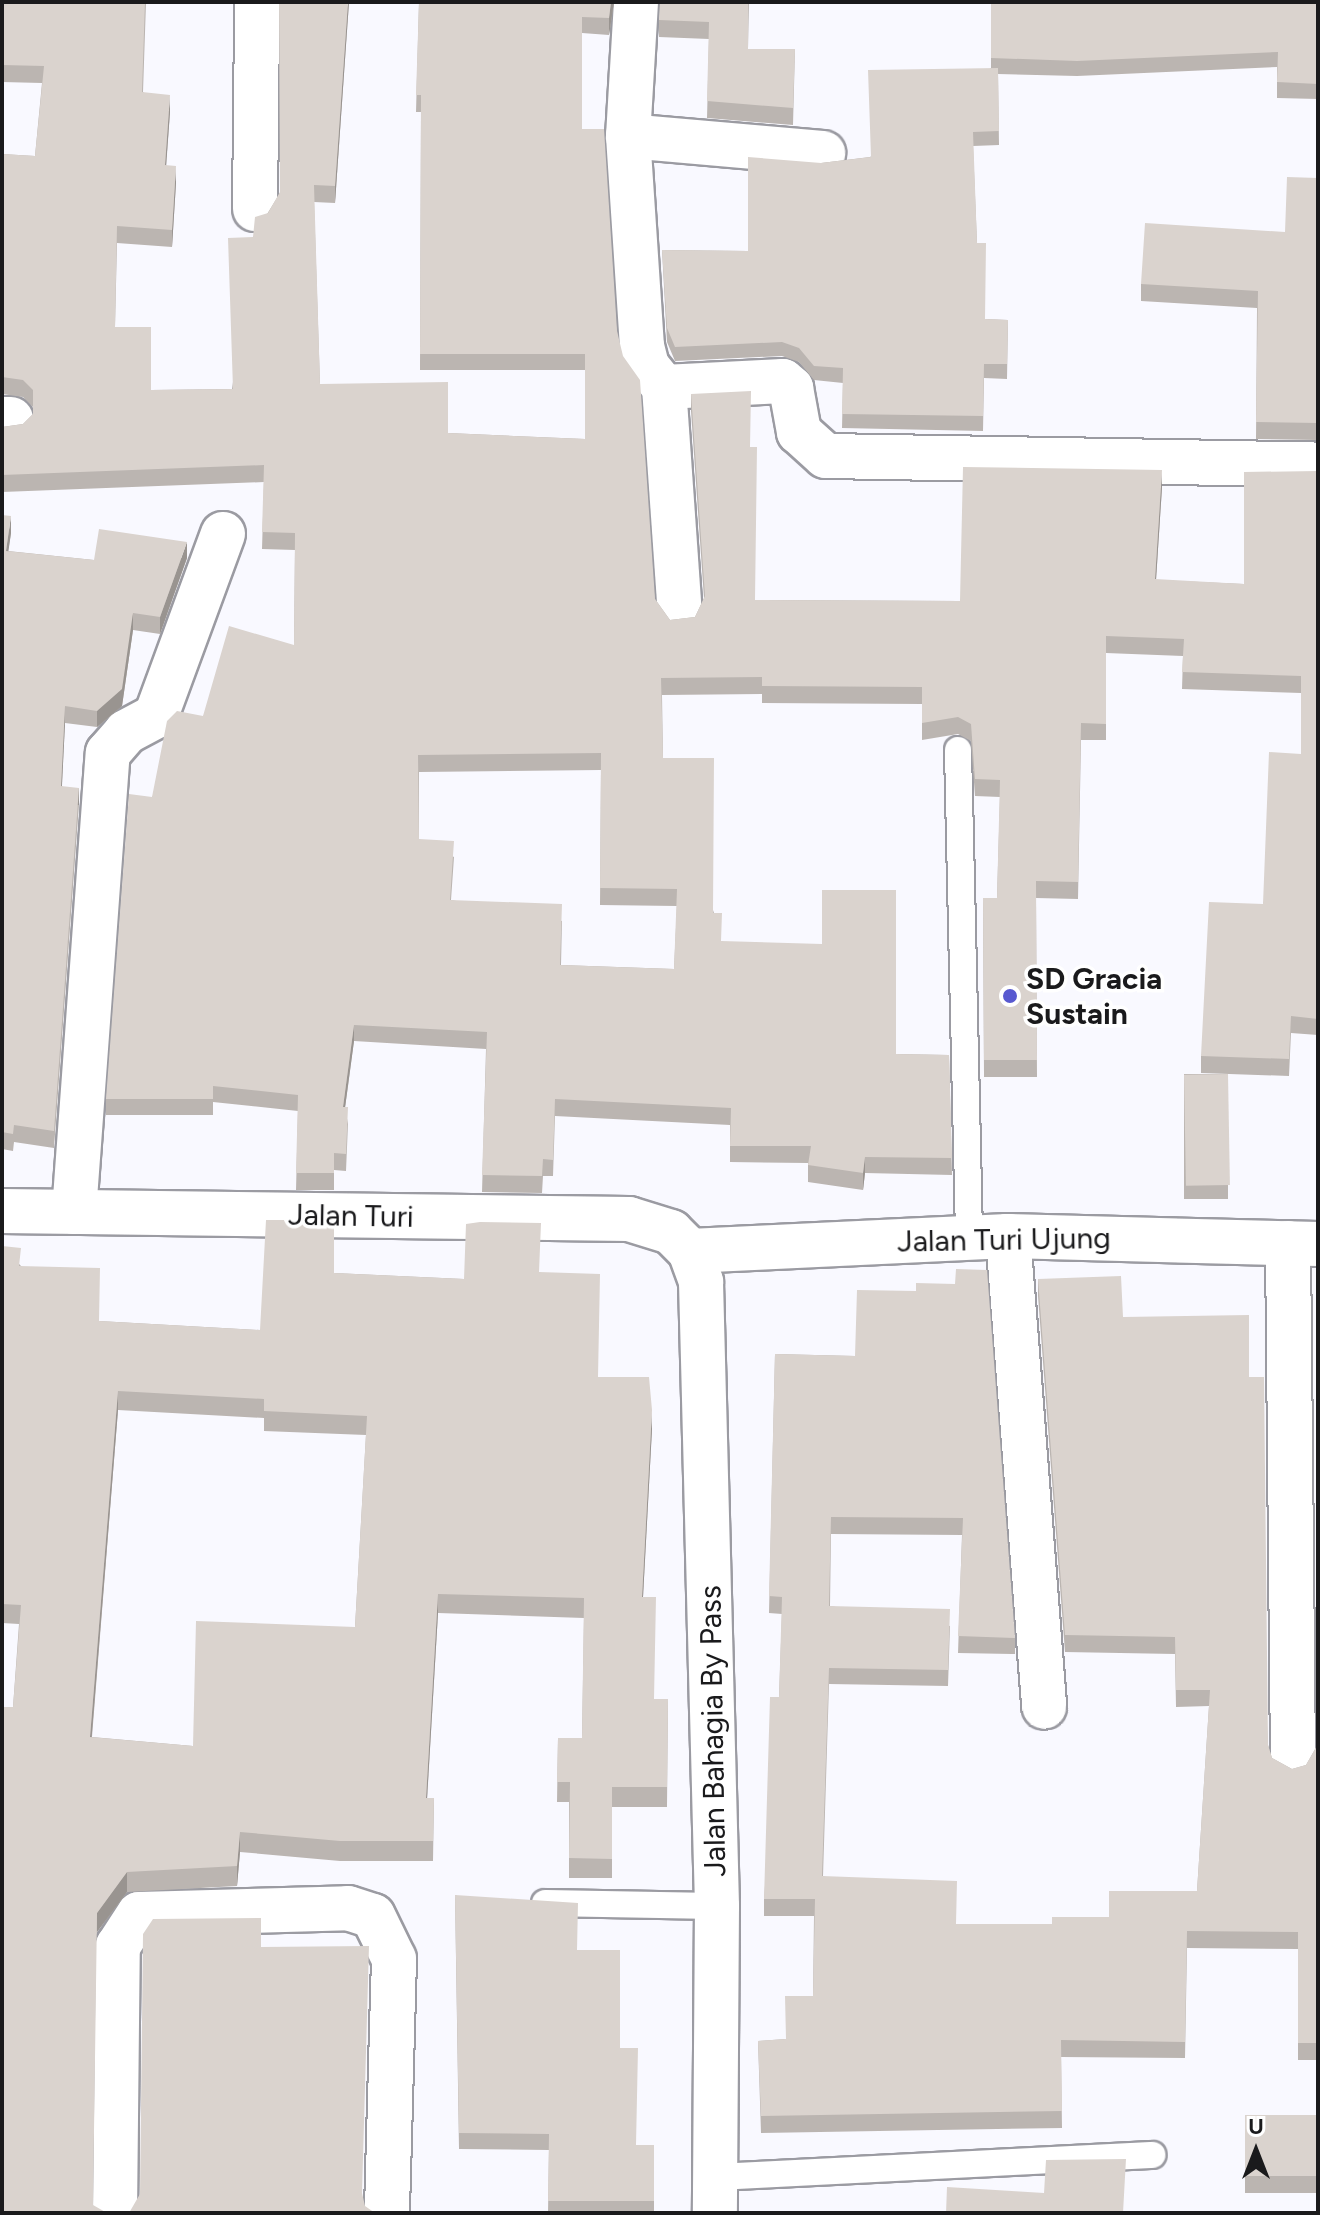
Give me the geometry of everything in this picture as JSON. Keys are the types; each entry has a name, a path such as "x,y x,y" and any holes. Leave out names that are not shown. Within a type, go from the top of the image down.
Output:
{"street":[{"path":"255,209 257,2"},
{"path":"636,2 628,136 642,346 647,366 664,387 680,614"},
{"path":"628,136 823,153"},
{"path":"664,387 783,381 791,388 799,432 826,456 1318,465"},
{"path":"74,1212 108,753 126,732 156,716 223,534"},
{"name":"Jalan Turi","path":"2,1211 629,1219 671,1232 690,1251"},
{"path":"988,1236 1044,1707"},
{"name":"Jalan Turi Ujung","path":"690,1251 988,1236 1303,1244"},
{"path":"1293,1761 1303,1244"},
{"name":"Jalan Bahagia By Pass","path":"690,1251 701,1282 717,1906 715,2195"},
{"path":"115,2213 118,1946 139,1914 174,1909 348,1908 373,1916 394,1959 387,2213"}],"lane":[{"path":"958,750 988,1236"},
{"path":"525,1903 717,1906"},
{"path":"715,2195 1152,2155"}],"building":[{"path":"2,2 145,2 142,92 170,95 165,165 176,166 172,230 117,226 115,327 151,327 151,390 233,389 228,238 253,237 255,217 268,213 280,192 279,2 348,2 335,186 314,185 320,384 448,382 448,433 585,439 585,354 420,354 421,95 416,95 419,2 611,2 609,18 582,17 582,129 604,129 617,331 623,356 640,380 655,599 670,620 695,617 705,596 691,394 751,391 750,447 757,447 755,600 960,601 963,467 1162,470 1155,579 1244,584 1244,472 1318,471 1318,1019 1291,1016 1289,1059 1201,1056 1209,902 1263,904 1269,752 1301,754 1301,676 1182,672 1184,639 1106,636 1106,724 1081,723 1078,882 1036,881 1037,1060 984,1060 983,898 997,898 1000,780 975,779 971,724 958,717 922,723 922,687 762,686 762,677 661,678 663,758 714,758 713,913 722,913 721,941 822,944 822,890 896,890 896,1054 949,1055 952,1158 865,1157 863,1173 808,1165 811,1146 730,1146 731,1108 555,1099 553,1160 543,1159 542,1176 482,1175 487,1032 354,1025 343,1107 348,1107 346,1154 334,1153 334,1173 296,1173 298,1095 213,1086 213,1099 106,1099 129,794 152,797 167,721 177,711 203,716 229,626 294,645 295,533 262,532 264,465 2,475 2,427 23,424 33,414 33,390 23,380 2,377 2,154 35,156 44,66 2,65","holes":["601,753 600,888 677,889 674,969 560,965 562,904 450,900 454,841 419,839 418,755"]},
{"path":"660,2 748,2 748,49 795,49 793,108 707,101 709,22 659,20"},
{"path":"991,2 1318,2 1318,84 1277,82 1278,52 1077,61 991,58"},
{"path":"998,68 999,131 973,132 977,243 986,243 985,319 1008,320 1007,364 984,364 983,416 842,414 843,368 814,366 799,348 782,342 675,347 667,328 662,250 748,251 748,157 821,163 871,157 868,70"},
{"path":"1287,177 1318,178 1318,423 1256,422 1258,291 1141,284 1145,223 1285,232"},
{"path":"2,515 11,516 6,551 94,560 99,529 187,542 160,617 133,613 122,689 97,711 65,706 61,786 79,788 54,1131 14,1125 13,1134 2,1132"},
{"path":"1228,1074 1230,1185 1186,1186 1184,1075"},
{"path":"266,1220 334,1220 334,1273 464,1279 466,1224 480,1222 541,1223 539,1272 600,1274 598,1377 649,1377 652,1410 642,1597 656,1597 654,1699 668,1699 667,1787 612,1787 612,1859 569,1858 570,1782 557,1782 558,1738 582,1738 584,1598 438,1594 426,1798 434,1798 433,1841 340,1841 240,1832 237,1866 127,1872 97,1913 93,2205 107,2213 2,2213 2,1707 13,1707 21,1605 2,1604 2,1246 21,1248 19,1266 100,1268 99,1321 260,1330","holes":["118,1391 264,1399 264,1411 367,1416 355,1627 196,1621 193,1746 90,1737"]},
{"path":"956,1269 987,1270 1015,1638 958,1636 963,1518 831,1517 829,1606 950,1609 948,1670 829,1668 822,1876 957,1881 956,1924 1052,1924 1052,1917 1109,1917 1109,1891 1197,1891 1210,1690 1176,1690 1175,1637 1065,1635 1038,1279 1121,1276 1123,1317 1249,1315 1249,1377 1264,1377 1268,1745 1272,1758 1292,1769 1306,1765 1318,1744 1318,2043 1298,2043 1298,1932 1187,1931 1185,2042 1061,2040 1062,2111 761,2116 758,2041 786,2039 785,1996 813,1996 815,1899 764,1899 770,1697 779,1697 782,1597 769,1596 775,1354 855,1356 857,1290 916,1291 916,1283 955,1284"},
{"path":"1316,1494 1318,1494 1318,1744"},
{"path":"455,1895 578,1903 577,1950 620,1950 620,2048 638,2048 636,2145 654,2145 654,2201 548,2201 549,2134 459,2133"},
{"path":"261,1918 261,1947 369,1946 362,2193 365,2206 375,2213 129,2213 140,2194 143,1934 153,1919"},
{"path":"1245,2115 1318,2115 1318,2176 1245,2176"},
{"path":"1126,2159 1123,2213 946,2213 947,2187 1044,2193 1046,2160"}],"place":[{"name":"SD Gracia Sustain","path":"1010,996"}]}
